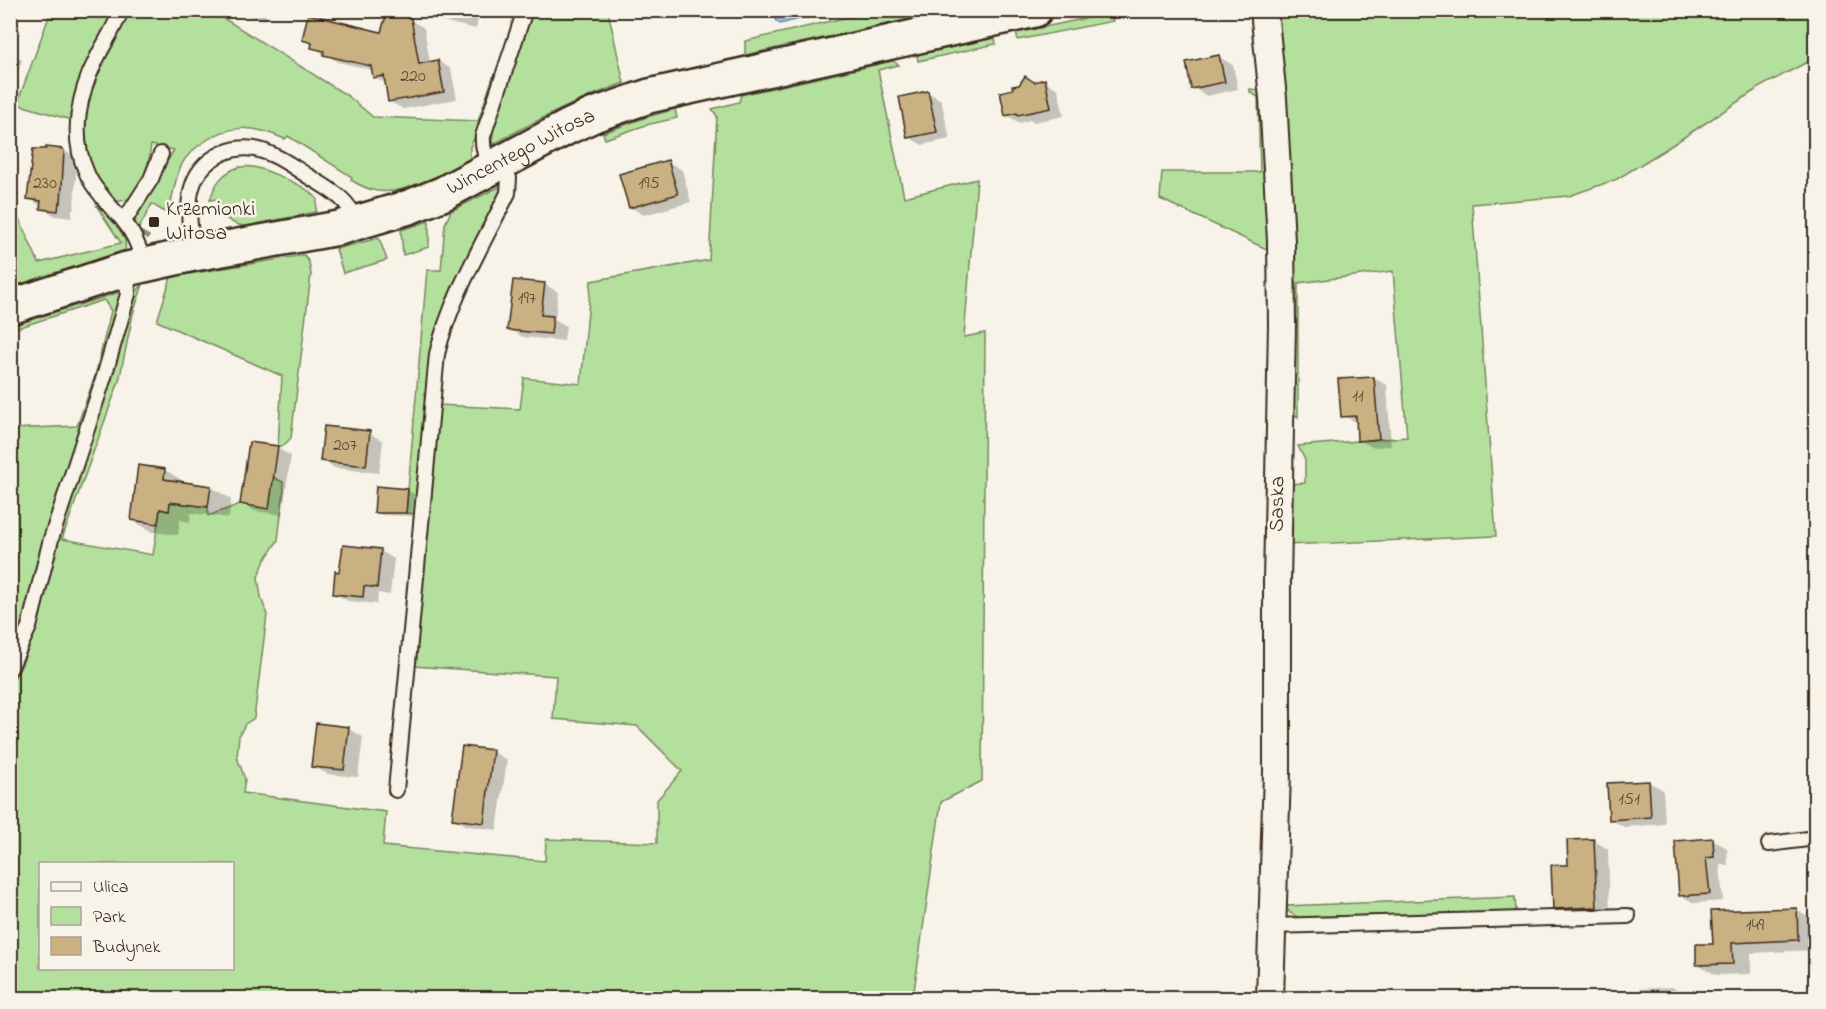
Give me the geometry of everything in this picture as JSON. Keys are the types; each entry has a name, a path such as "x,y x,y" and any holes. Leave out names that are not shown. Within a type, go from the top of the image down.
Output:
{"street":[{"name":"Wincentego Witosa","path":"10,307 135,267 358,224 442,194 568,126 649,96 1035,10"},
{"name":"Saska","path":"1264,10 1273,98 1281,241 1282,324 1277,582 1277,772 1270,999"}],"lane":[{"path":"10,668 29,627 51,539 104,377 140,249 124,221 105,201 86,171 79,141 80,105 87,83 121,10"},
{"path":"396,790 437,354 444,325 508,193 509,178 484,154 482,145 525,10"},
{"path":"194,254 189,213 194,182 210,160 238,148 268,152 342,196 353,211 358,224"},
{"path":"124,221 151,178 161,154"},
{"path":"1769,844 1815,838"},
{"path":"1272,926 1628,916"}],"green space":[{"path":"1273,10 1815,11 1815,58 1760,87 1617,179 1569,196 1472,204 1496,536 1286,545 1286,484 1305,483 1305,460 1298,446 1407,437 1393,271 1298,283 1298,417 1290,411"},
{"path":"51,11 117,11 77,94 71,120 17,104"},
{"path":"126,11 186,11 220,16 348,96 373,117 478,121 493,77 497,79 483,120 470,147 470,159 437,176 401,190 377,191 360,185 351,180 352,177 288,136 285,139 263,131 242,128 232,129 211,137 190,153 184,161 177,176 168,214 152,204 138,230 149,236 148,238 138,231 135,222 137,213 174,150 151,145 147,168 137,190 124,201 112,200 95,175 86,151 83,128 92,82"},
{"path":"533,11 608,11 624,83 557,111 492,145 497,116"},
{"path":"874,11 946,11 745,55 745,41"},
{"path":"1111,13 1113,21 1018,40 1016,33"},
{"path":"995,38 996,44 918,61 917,55"},
{"path":"893,61 899,65 878,70 904,197 977,179 964,337 985,333 982,781 941,802 913,998 11,998 10,768 18,735 11,736 10,684 20,669 36,629 57,539 136,292 143,284 133,314 119,381 62,539 153,555 160,509 169,511 170,502 208,507 208,516 240,504 269,508 273,477 283,482 278,540 265,560 258,577 267,615 254,718 245,724 239,736 237,757 245,779 243,793 386,812 383,846 545,861 546,839 657,843 657,800 682,771 637,726 553,719 556,676 413,666 437,405 520,409 524,378 581,384 591,281 709,260 717,116 712,109 739,102 741,95"},
{"path":"1250,89 1261,94 1275,253 1160,199 1162,172 1260,172 1258,97 1250,92"},
{"path":"675,109 677,118 646,125 605,139 603,133"},
{"path":"239,167 259,169 306,189 317,199 316,212 246,226 235,224 220,210 217,199 210,200 220,179"},
{"path":"501,186 497,202 451,296 439,325 432,352 405,665 400,665 415,514 406,513 427,270 441,270 445,224 451,211"},
{"path":"11,201 39,263 121,243 96,205 112,219 121,231 125,250 11,287"},
{"path":"429,221 429,247 403,255 401,230"},
{"path":"379,238 387,260 343,273 336,249"},
{"path":"304,255 309,262 311,274 291,438 283,446 278,446 282,376 157,321 171,277"},
{"path":"120,292 121,298 24,626 11,656 11,429 77,426 95,376 111,311 104,300 11,330 11,326"},
{"path":"1515,897 1516,912 1298,917 1290,913 1285,906"}],"water":[{"path":"774,10 831,11 780,24 776,21"}],"building":[{"path":"387,12 411,18 419,64 438,60 444,92 388,102 384,76 373,78 371,66 323,55 324,51 311,48 312,43 302,40 308,14 381,32"},
{"path":"1219,55 1225,82 1191,89 1186,62"},
{"path":"1025,76 1034,82 1045,79 1051,108 1005,116 1000,92 1013,89 1012,86 1019,85"},
{"path":"928,91 937,132 907,138 899,97"},
{"path":"46,147 64,151 61,203 59,202 58,211 40,209 41,201 27,199 33,149 46,149"},
{"path":"668,160 678,194 629,208 619,174"},
{"path":"513,280 545,283 541,315 553,316 551,334 507,330"},
{"path":"1374,377 1379,439 1357,441 1356,416 1341,417 1338,379"},
{"path":"324,426 370,431 366,466 320,461"},
{"path":"249,442 278,446 269,509 240,504"},
{"path":"138,465 165,469 164,479 211,486 208,507 170,502 169,511 160,509 158,524 131,520"},
{"path":"376,486 408,489 406,513 374,513"},
{"path":"343,545 381,549 377,588 364,586 363,597 333,594 335,571 339,572"},
{"path":"316,723 349,727 344,770 311,767"},
{"path":"462,746 493,750 484,823 452,819"},
{"path":"1649,781 1651,817 1609,820 1607,783"},
{"path":"1713,838 1714,857 1706,858 1710,894 1679,896 1675,841"},
{"path":"1594,839 1597,907 1553,909 1551,865 1568,865 1567,840"},
{"path":"1797,908 1798,940 1732,943 1733,964 1696,965 1696,944 1713,944 1711,911"}],"place":[{"name":"Krzemionki Witosa","path":"154,222"}]}
